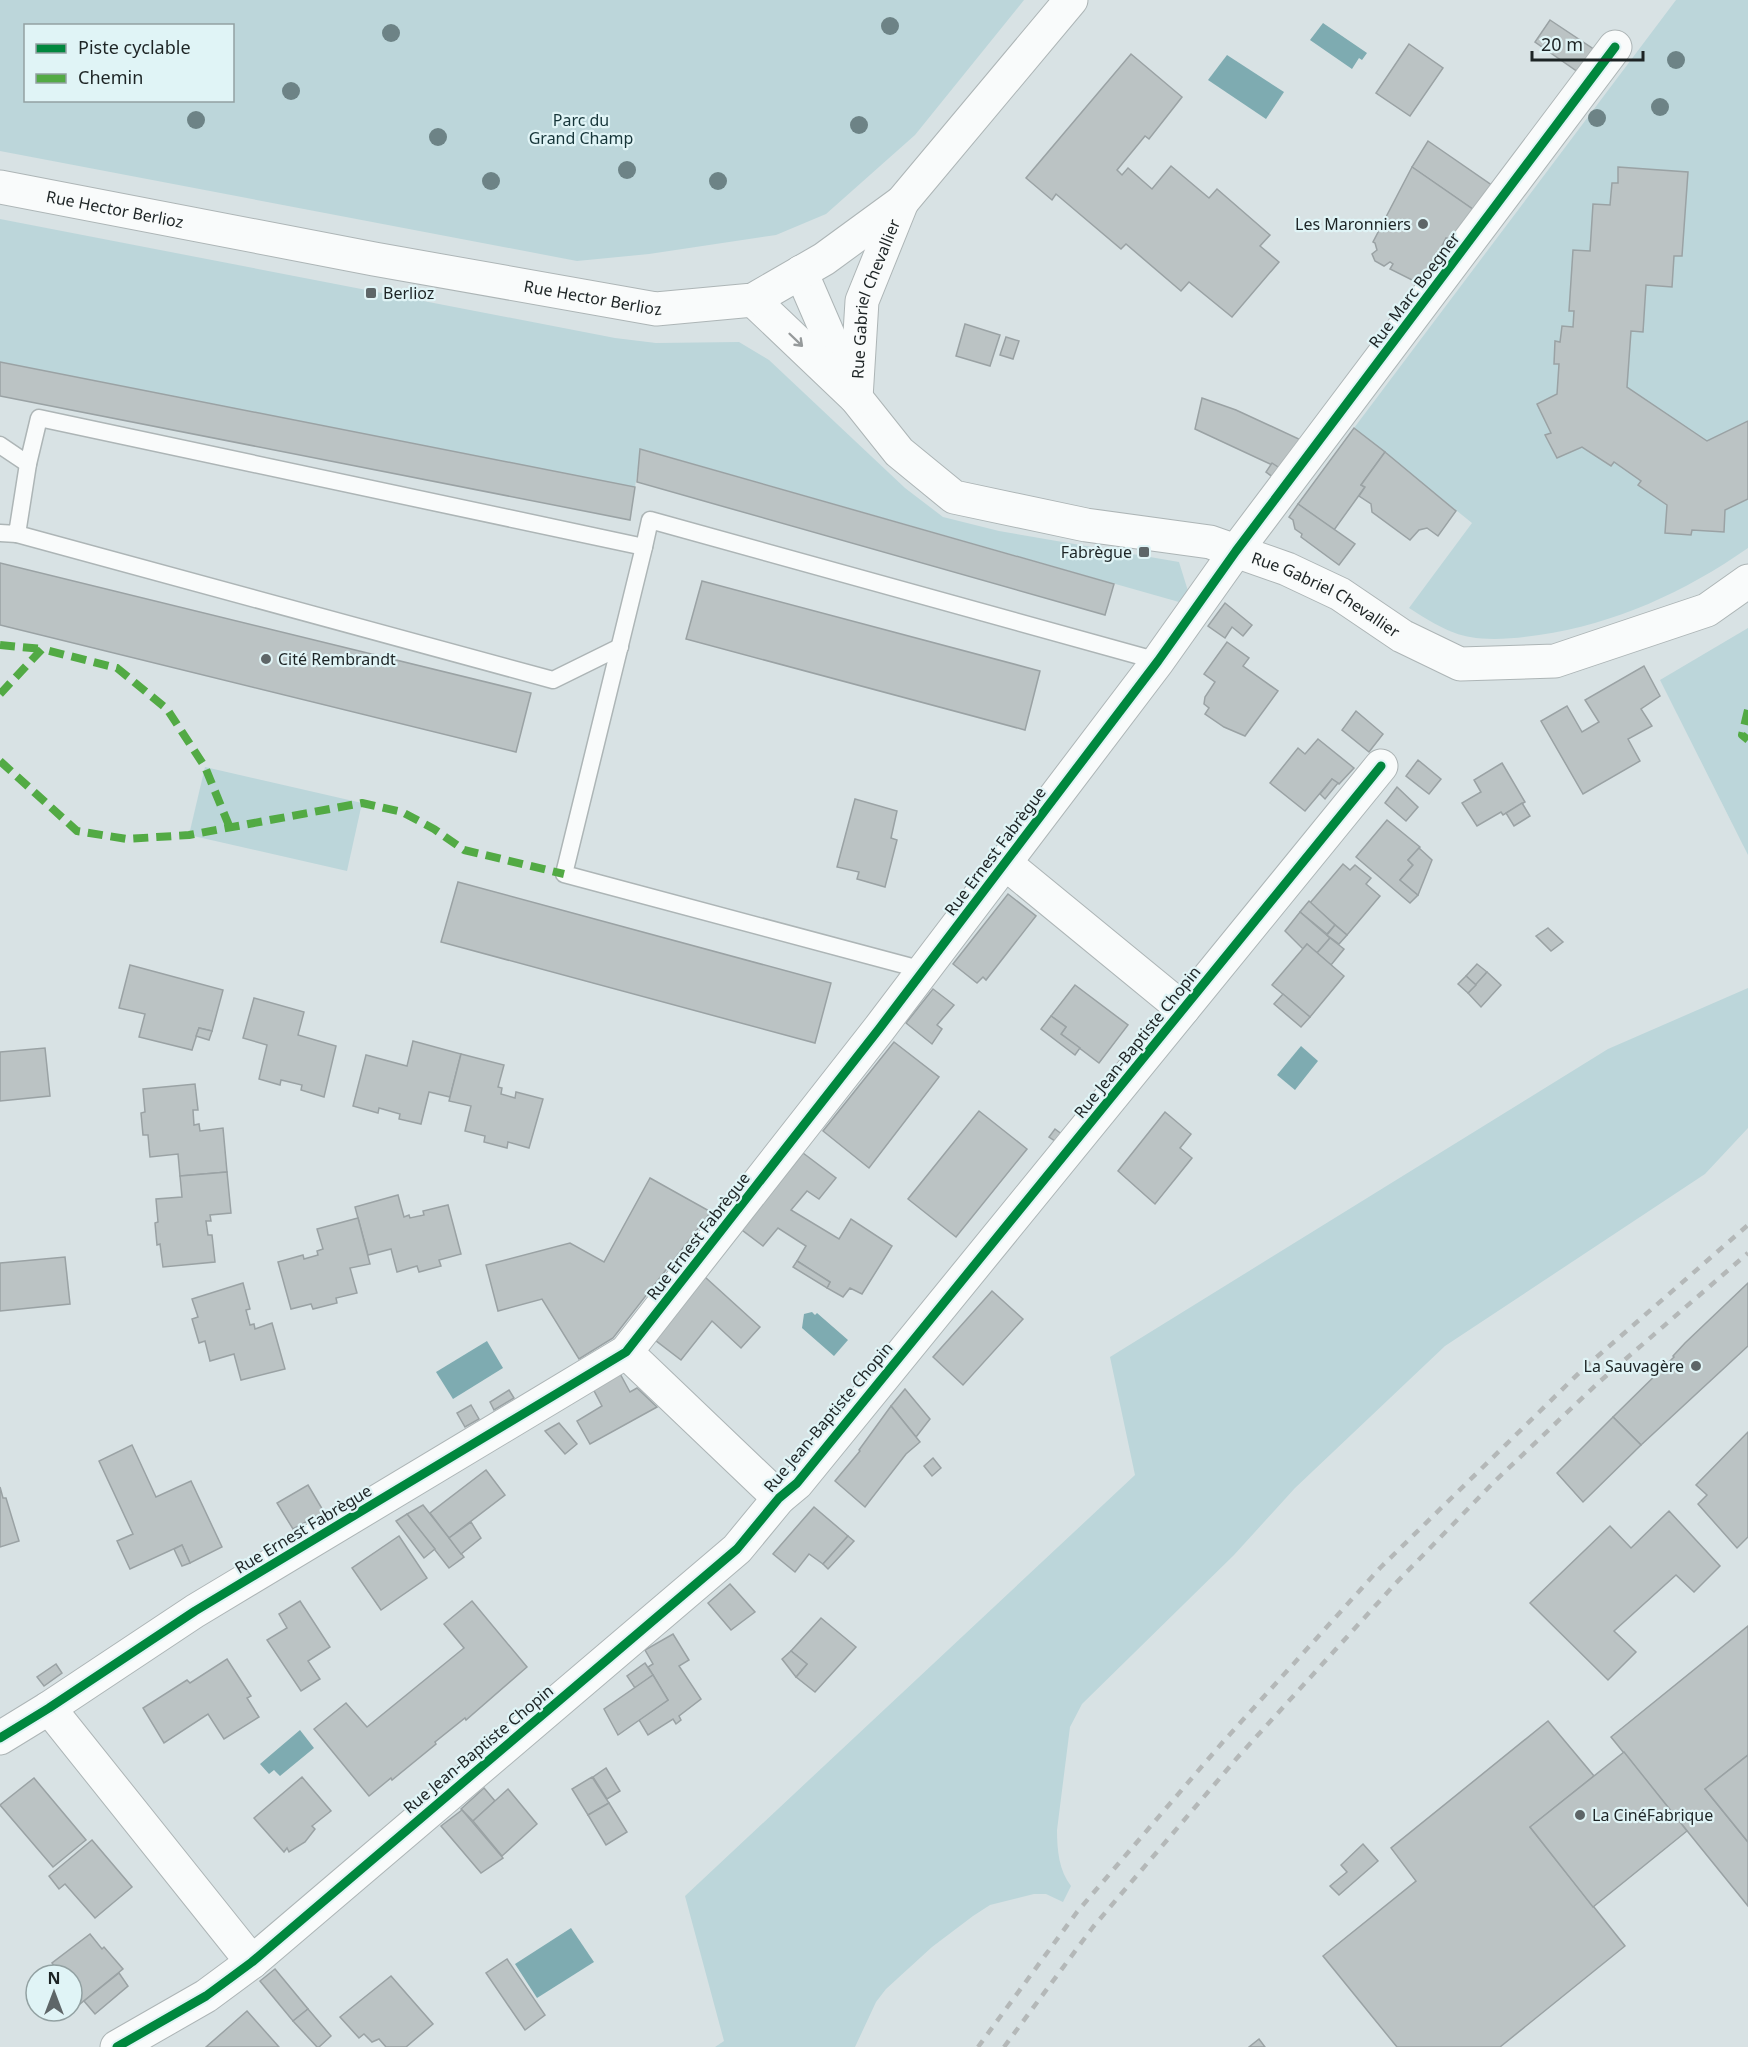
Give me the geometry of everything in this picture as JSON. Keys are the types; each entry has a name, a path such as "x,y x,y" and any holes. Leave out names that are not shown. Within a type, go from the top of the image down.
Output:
{"street":[{"name":"Rue Hector Berlioz","path":"0,187 374,259 656,309 753,300 824,259 902,202 1071,0"},
{"name":"Rue Marc Boegner","path":"1236,551 1615,47"},
{"name":"Rue Gabriel Chevallier","path":"856,398 862,301 902,202"},
{"name":"Rue Gabriel Chevallier","path":"801,272 856,398"},
{"name":"Rue Gabriel Chevallier","path":"753,300 856,398 899,452 954,497 1086,525 1210,542 1287,569 1340,594 1402,636 1460,664 1555,661 1707,610 1748,581"},
{"name":"Rue Ernest Fabrègue","path":"0,1738 195,1611 626,1352 872,1038 1158,661 1236,551"},
{"name":"Rue Jean-Baptiste Chopin","path":"117,2047 206,1996 252,1962 737,1549 779,1498 797,1483 1381,766"},
{"name":"Rue Jean-Baptiste Chopin","path":"1005,863 1183,1009"},
{"name":"Rue Jean-Baptiste Chopin","path":"626,1352 779,1498"},
{"path":"49,1708 252,1962"}],"lane":[{"path":"17,534 28,464 39,418 644,547"},
{"path":"0,445 28,464"},
{"path":"922,970 564,874 651,520 1158,661"},
{"path":"0,533 17,534 553,680 620,647"}],"green space":[{"name":"Parc du Grand Champ","path":"0,0 1024,0 915,135 826,214 776,235 649,254 577,261 0,151"},
{"path":"1676,0 1748,0 1748,548 1674,592 1595,623 1539,635 1505,639 1487,639 1454,633 1409,608 1472,523 1354,428"},
{"path":"0,219 615,338 656,343 739,342 769,360 905,488 943,517 999,531 1179,562 1188,591 1179,602 641,449 635,487 0,362"},
{"path":"1748,628 1748,855 1660,680"},
{"path":"205,767 362,803 347,871 189,835"},
{"path":"1748,988 1748,1128 1705,1174 1445,1346 1295,1488 1234,1555 1082,1704 1070,1727 1057,1830 1060,1860 1071,1886 1063,1902 1046,1894 1034,1894 990,1905 973,1916 932,1947 886,1989 876,2002 855,2047 715,2047 724,2041 685,1896 1135,1475 1110,1357 1608,1049"}],"water":[{"path":"1323,23 1367,53 1362,60 1359,58 1352,69 1310,40"},
{"path":"1227,55 1284,92 1266,119 1208,80"},
{"path":"1301,1046 1318,1061 1295,1090 1277,1075"},
{"path":"812,1312 815,1315 817,1313 848,1340 834,1356 802,1328 804,1314"},
{"path":"487,1341 503,1368 453,1399 436,1372"},
{"path":"300,1730 314,1748 280,1776 274,1770 269,1774 260,1764"},
{"path":"571,1928 594,1962 537,1998 515,1964"}],"building":[{"path":"1550,20 1595,50 1578,72 1535,42"},
{"path":"1409,44 1443,68 1410,116 1376,93"},
{"path":"1131,54 1182,97 1149,139 1145,136 1117,170 1122,175 1128,168 1152,189 1171,166 1209,198 1217,189 1270,235 1260,246 1279,262 1232,317 1189,282 1181,291 1126,244 1121,249 1056,194 1052,200 1026,178"},
{"path":"1428,141 1493,186 1474,210 1412,167"},
{"name":"Les Maronniers","path":"1412,167 1474,210 1453,240 1446,238 1422,285 1390,269 1393,264 1390,262 1384,266 1375,261 1372,254 1377,250 1373,242"},
{"path":"1618,167 1688,172 1682,256 1674,256 1672,287 1646,285 1643,332 1631,331 1627,387 1707,441 1748,421 1748,499 1725,510 1724,532 1692,530 1691,535 1665,533 1667,505 1638,485 1641,481 1614,462 1611,466 1582,447 1557,458 1545,435 1551,433 1537,404 1557,394 1559,364 1554,364 1555,341 1560,342 1562,326 1573,327 1574,311 1569,311 1573,250 1590,251 1593,204 1610,205 1612,183 1618,183"},
{"path":"965,324 1000,335 990,366 956,356"},
{"path":"1006,337 1019,341 1013,359 1000,355"},
{"path":"0,362 635,487 630,520 0,396"},
{"path":"1202,398 1236,410 1301,440 1281,469 1195,429"},
{"path":"1354,428 1385,452 1361,485 1365,487 1334,530 1298,504"},
{"path":"640,449 1114,584 1105,615 637,482"},
{"path":"1385,452 1456,511 1438,536 1427,528 1419,530 1410,540 1372,512 1371,504 1359,496 1365,487 1361,485"},
{"path":"1272,463 1281,469 1274,478 1266,472"},
{"path":"1298,504 1355,544 1339,565 1301,537 1302,534 1295,529 1293,520 1289,517"},
{"name":"Cité Rembrandt","path":"0,563 531,693 516,752 0,625"},
{"path":"702,581 1040,671 1025,730 686,639"},
{"path":"1225,603 1252,625 1243,636 1232,627 1225,638 1208,626"},
{"path":"1227,642 1249,658 1243,666 1278,691 1245,736 1224,727 1205,714 1209,708 1204,704 1205,697 1215,682 1204,674"},
{"path":"1644,666 1660,696 1641,709 1652,726 1628,739 1640,761 1583,794 1541,721 1567,706 1582,732 1599,722 1585,700"},
{"path":"1356,711 1383,734 1369,752 1342,730"},
{"path":"1318,739 1354,768 1339,784 1332,779 1305,811 1270,783 1298,748 1305,754"},
{"path":"1418,760 1441,779 1429,794 1406,776"},
{"path":"1502,763 1525,802 1477,826 1462,803 1481,792 1474,780"},
{"path":"1332,779 1338,783 1325,799 1320,794"},
{"path":"1397,787 1418,807 1406,821 1385,803"},
{"path":"855,799 897,811 891,838 897,840 885,887 857,879 859,872 837,867"},
{"path":"1522,803 1530,816 1514,826 1506,813"},
{"path":"1387,820 1420,847 1408,860 1413,865 1400,880 1418,895 1410,903 1356,857"},
{"path":"1419,848 1432,860 1418,895 1400,880 1413,865 1408,860"},
{"path":"1343,864 1350,870 1355,865 1371,878 1366,884 1380,896 1347,935 1310,903"},
{"path":"458,882 831,983 815,1043 441,942"},
{"path":"1008,894 1036,916 986,980 983,977 977,983 953,964"},
{"path":"1309,901 1335,925 1327,934 1300,912"},
{"path":"1300,912 1330,938 1317,953 1307,944 1303,949 1285,931"},
{"path":"1335,925 1347,935 1339,944 1327,935"},
{"path":"1548,928 1563,942 1551,951 1536,936"},
{"path":"1330,938 1344,949 1331,965 1317,953"},
{"path":"1307,944 1344,976 1310,1017 1272,985"},
{"path":"1477,964 1487,972 1476,985 1466,976"},
{"path":"130,965 223,990 212,1031 199,1028 192,1050 139,1037 145,1014 119,1008"},
{"path":"1487,972 1501,985 1481,1007 1468,993"},
{"path":"1466,976 1476,985 1468,993 1458,984"},
{"path":"1075,985 1128,1025 1099,1063 1061,1034 1066,1027 1051,1016"},
{"path":"933,989 954,1005 937,1025 942,1029 932,1044 906,1023"},
{"path":"1283,994 1310,1017 1301,1027 1274,1004"},
{"path":"254,998 304,1012 298,1035 336,1046 324,1097 301,1090 302,1085 281,1080 280,1085 259,1079 267,1045 243,1038"},
{"path":"1051,1016 1066,1027 1061,1034 1080,1048 1075,1055 1041,1029"},
{"path":"199,1028 212,1031 209,1040 196,1036"},
{"path":"413,1041 461,1054 450,1097 429,1092 421,1124 399,1119 400,1114 379,1108 378,1113 353,1106 366,1055 407,1066"},
{"path":"894,1042 939,1077 869,1168 823,1131"},
{"path":"45,1048 50,1096 0,1101 0,1052"},
{"path":"461,1054 504,1065 498,1087 502,1088 501,1094 515,1098 516,1092 543,1099 529,1148 508,1142 507,1148 484,1142 485,1136 465,1131 471,1106 449,1101"},
{"path":"195,1084 198,1110 193,1110 194,1125 199,1124 200,1131 223,1128 227,1172 180,1176 178,1154 150,1157 148,1135 143,1135 141,1113 145,1112 143,1089"},
{"path":"979,1111 1027,1149 956,1237 908,1199"},
{"path":"1165,1112 1191,1134 1180,1148 1192,1158 1155,1204 1118,1171"},
{"path":"1055,1129 1067,1138 1061,1145 1049,1137"},
{"path":"803,1153 836,1178 819,1199 807,1191 791,1210 839,1239 851,1219 892,1246 862,1294 850,1288 843,1297 827,1288 830,1282 797,1261 806,1246 778,1228 763,1246 742,1230"},
{"path":"227,1172 231,1213 210,1215 211,1221 206,1221 208,1235 212,1235 215,1262 163,1267 160,1244 157,1245 156,1199 182,1197 180,1176"},
{"path":"650,1178 711,1212 613,1338 579,1359 542,1299 498,1311 486,1265 570,1243 604,1262"},
{"path":"398,1195 404,1217 424,1215 423,1211 448,1205 461,1254 439,1260 441,1266 419,1272 417,1266 397,1272 391,1249 368,1255 355,1207"},
{"path":"358,1218 370,1264 350,1268 357,1293 336,1298 337,1303 313,1309 311,1304 291,1309 278,1262 303,1255 304,1259 318,1255 317,1251 323,1249 317,1229"},
{"path":"65,1257 70,1304 0,1311 0,1263"},
{"path":"797,1261 830,1282 827,1288 793,1267"},
{"path":"705,1277 760,1327 741,1348 712,1321 681,1360 655,1340"},
{"path":"243,1283 250,1309 246,1310 250,1325 254,1324 255,1329 272,1323 285,1369 241,1380 234,1354 210,1361 205,1341 199,1343 192,1319 198,1317 192,1299"},
{"name":"La Sauvagère","path":"1748,1283 1748,1346 1641,1445 1613,1417"},
{"path":"992,1291 1023,1319 963,1385 933,1357"},
{"path":"618,1370 630,1392 637,1388 657,1407 590,1444 577,1421 602,1406 591,1385"},
{"path":"905,1389 930,1419 916,1437 891,1406"},
{"path":"509,1390 514,1398 494,1410 490,1402"},
{"path":"471,1405 479,1419 465,1427 457,1413"},
{"path":"891,1406 920,1442 906,1454 865,1507 835,1481 860,1451"},
{"path":"1613,1417 1641,1445 1583,1502 1557,1473"},
{"path":"559,1423 577,1444 565,1454 545,1431"},
{"path":"1748,1432 1748,1537 1737,1548 1698,1504 1707,1495 1696,1485"},
{"path":"132,1445 156,1497 191,1481 222,1547 190,1563 182,1545 130,1569 117,1541 133,1534 99,1461"},
{"path":"933,1458 941,1468 932,1476 924,1466"},
{"path":"486,1470 505,1495 449,1538 430,1513"},
{"path":"308,1485 324,1512 293,1529 277,1503"},
{"path":"0,1487 3,1498 6,1498 19,1541 0,1547"},
{"path":"423,1505 464,1557 449,1568 407,1514"},
{"path":"814,1507 848,1536 823,1564 809,1554 795,1572 773,1554"},
{"path":"1669,1511 1720,1566 1694,1592 1676,1575 1614,1631 1636,1652 1608,1680 1530,1603 1610,1526 1631,1548"},
{"path":"407,1514 435,1549 424,1558 396,1521"},
{"path":"471,1522 481,1538 461,1554 449,1538"},
{"path":"399,1536 427,1578 381,1610 352,1568"},
{"path":"848,1536 854,1541 828,1569 823,1564"},
{"path":"182,1545 190,1563 182,1566 174,1549"},
{"path":"730,1584 755,1612 731,1630 708,1603"},
{"path":"300,1601 330,1647 308,1661 320,1679 301,1691 267,1640 287,1628 279,1614"},
{"path":"472,1601 527,1667 466,1720 465,1718 392,1780 391,1778 369,1796 314,1729 346,1703 367,1727 464,1648 444,1624"},
{"path":"821,1618 856,1647 815,1692 796,1677 807,1664 791,1651"},
{"path":"1748,1626 1748,1755 1705,1789 1748,1842 1748,1906 1611,1737"},
{"path":"673,1634 689,1660 679,1666 701,1699 679,1716 681,1720 676,1724 673,1719 648,1735 639,1720 668,1700 648,1667 653,1664 645,1650"},
{"path":"791,1651 807,1664 796,1677 782,1659"},
{"path":"227,1659 251,1696 247,1698 259,1717 224,1739 208,1714 164,1743 143,1708 187,1680 190,1683"},
{"path":"645,1663 653,1675 635,1688 627,1676"},
{"path":"56,1664 62,1673 44,1686 37,1677"},
{"path":"653,1675 668,1700 618,1735 604,1709"},
{"path":"1548,1721 1594,1776 1530,1827 1625,1946 1500,2047 1397,2047 1323,1956 1416,1881 1391,1848"},
{"path":"1624,1752 1687,1831 1593,1907 1530,1827"},
{"path":"1748,1755 1748,1842 1705,1789"},
{"path":"606,1768 620,1791 607,1799 593,1777"},
{"path":"302,1777 331,1811 312,1826 315,1829 305,1842 289,1852 287,1848 284,1852 254,1818"},
{"path":"592,1777 609,1803 588,1815 572,1789"},
{"path":"34,1778 86,1840 53,1867 0,1805"},
{"path":"484,1788 495,1801 473,1821 461,1809"},
{"path":"508,1789 537,1824 502,1856 473,1821"},
{"path":"609,1803 627,1832 606,1845 588,1815"},
{"path":"462,1810 503,1858 481,1873 441,1826"},
{"path":"92,1840 132,1887 95,1918 65,1884 59,1889 49,1876"},
{"path":"1363,1844 1378,1861 1339,1895 1330,1886 1347,1872 1341,1865"},
{"path":"90,1934 123,1969 84,2001 84,1963 52,1963"},
{"path":"507,1959 545,2015 525,2030 486,1973"},
{"path":"275,1969 308,2009 293,2021 260,1981"},
{"path":"119,1973 128,1986 95,2014 84,2001"},
{"path":"391,1976 433,2024 406,2047 386,2047 379,2039 372,2042 364,2034 359,2038 340,2017"},
{"path":"308,2009 331,2036 319,2047 293,2021"},
{"path":"247,2011 279,2047 206,2047 230,2026"},
{"path":"1259,2039 1265,2047 1249,2047"}],"railway":[{"path":"978,2047 1077,1912 1222,1743 1380,1568 1583,1369 1748,1225"},
{"path":"1004,2047 1093,1927 1237,1758 1396,1583 1494,1482 1598,1383 1748,1253"}],"marked path":[{"path":"0,645 42,649"},
{"path":"0,694 42,649 117,668 167,709 205,767 230,828"},
{"path":"1748,710 1742,735 1748,740"},
{"path":"0,761 77,831 127,839 189,835 362,803 402,812 434,829 464,850 564,874"}],"cycle path":[{"path":"0,1738 195,1611 626,1352 879,1029 1158,661 1236,551 1615,47"},
{"path":"117,2047 206,1996 252,1962 737,1549 779,1498 797,1483 1381,766"}],"place":[{"name":"Les Maronniers","path":"1423,224"},
{"name":"Berlioz","path":"371,293"},
{"name":"Fabrègue","path":"1144,552"},
{"name":"Cité Rembrandt","path":"266,659"},
{"name":"La Sauvagère","path":"1696,1366"},
{"name":"La CinéFabrique","path":"1580,1815"}]}
